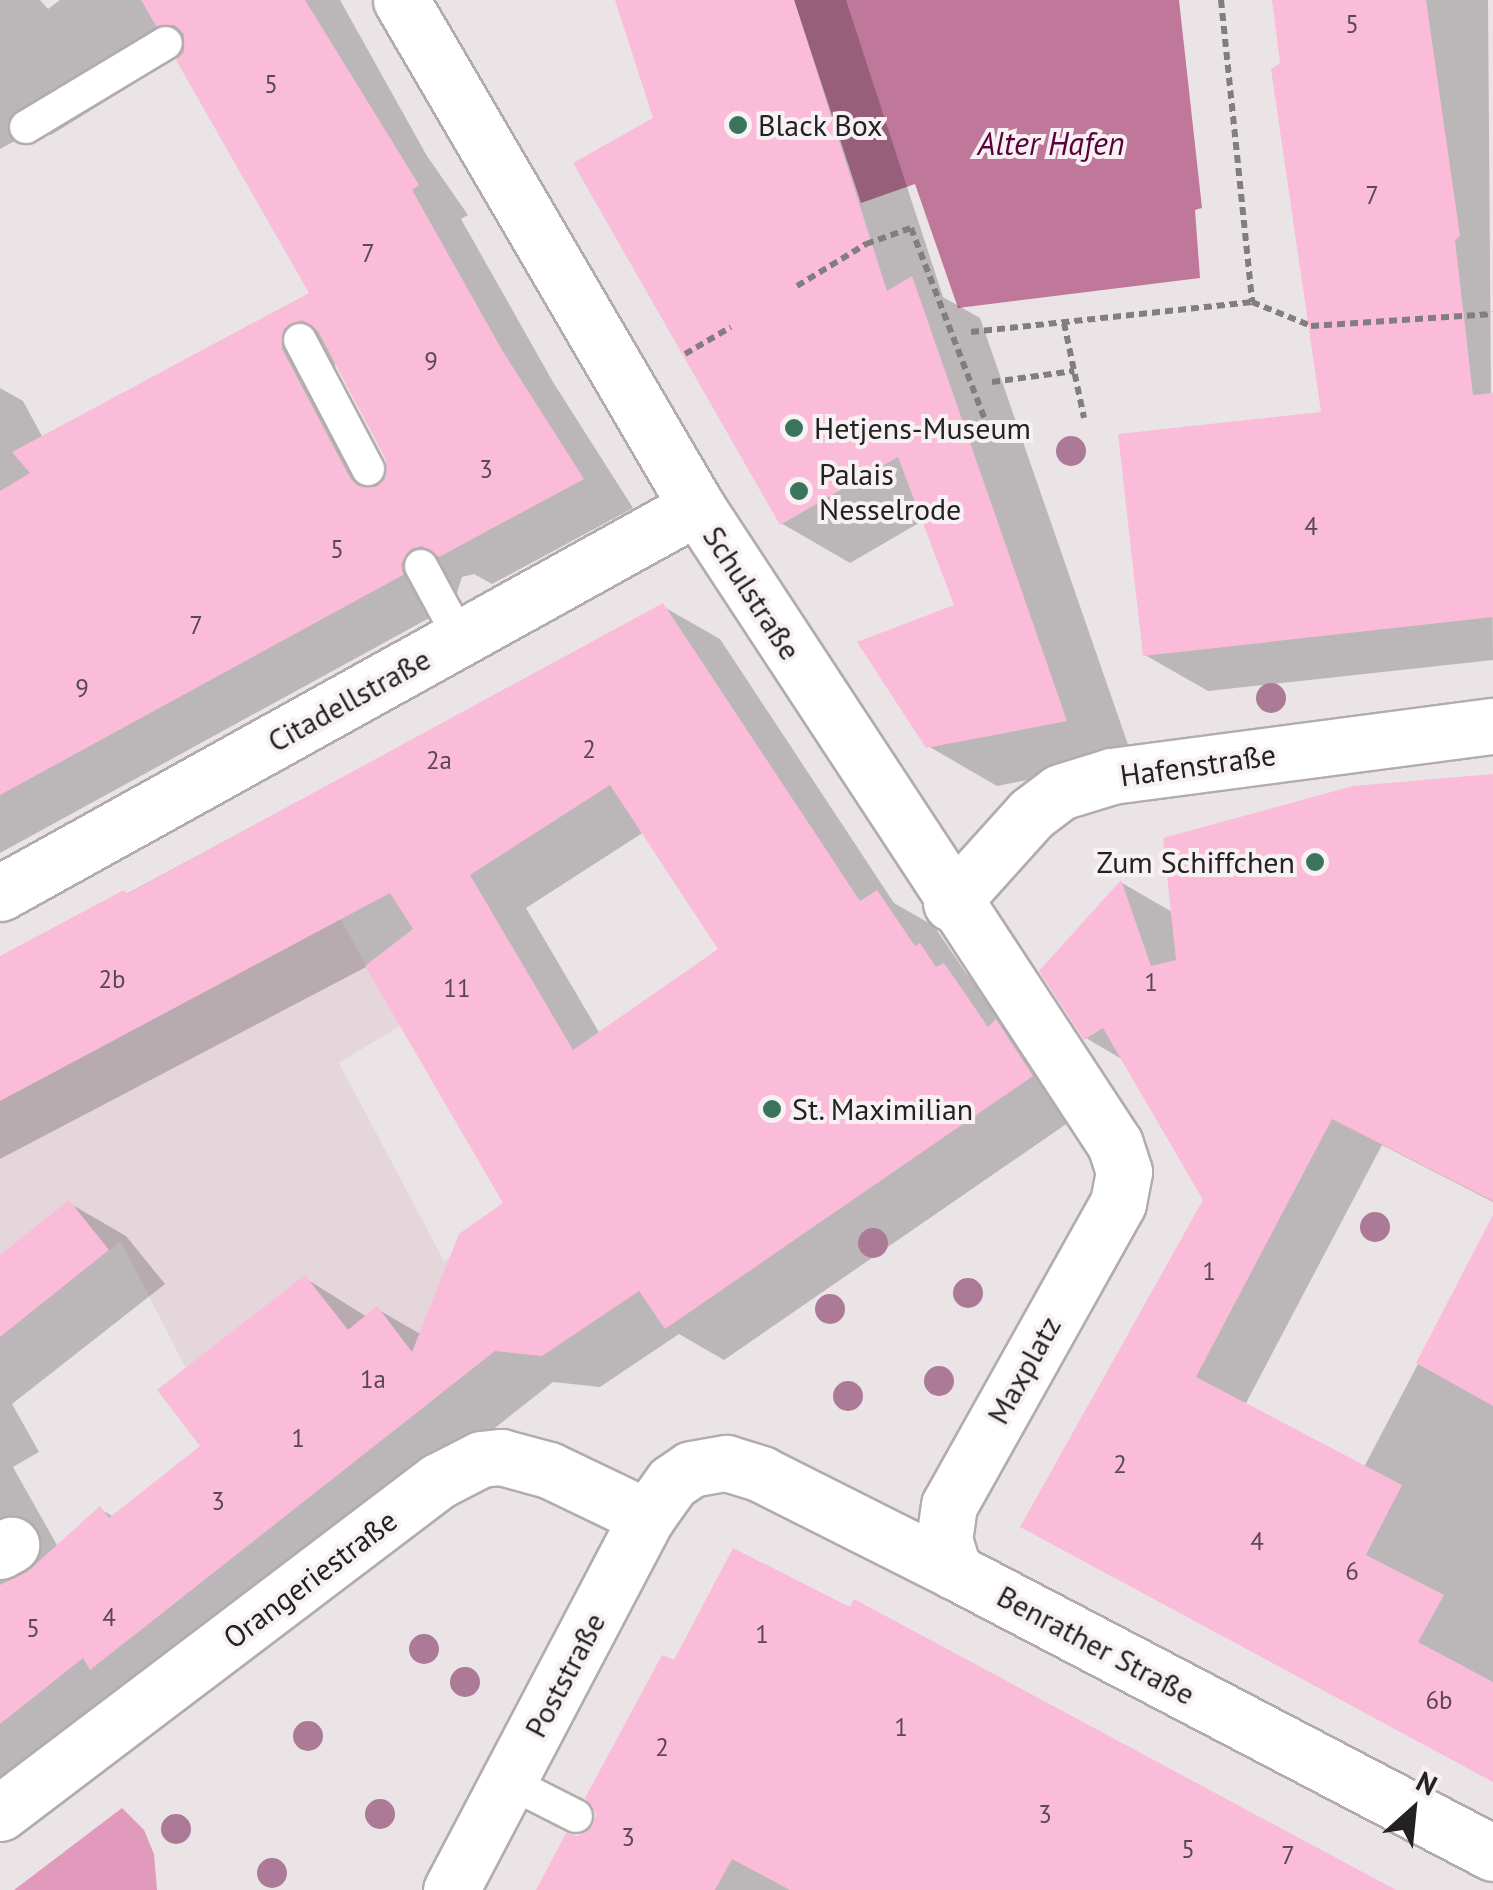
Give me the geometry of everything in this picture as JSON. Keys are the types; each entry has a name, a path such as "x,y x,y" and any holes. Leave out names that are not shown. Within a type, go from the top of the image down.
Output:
{"street":[{"name":"Schulstraße","path":"401,0 698,507 951,902 1114,1144 1124,1172"},
{"name":"Citadellstraße","path":"0,893 698,507"},
{"name":"Hafenstraße","path":"951,902 1031,814 1060,792 1170,768 1493,726"},
{"name":"Maxplatz","path":"954,1570 944,1539 949,1505 1118,1203 1124,1172"},
{"name":"Orangeriestraße","path":"0,1813 438,1481 481,1460 501,1457 548,1470 647,1517"},
{"name":"Benrather Straße","path":"691,1469 726,1463 761,1474 954,1570 1493,1853"},
{"name":"Poststraße","path":"451,1890 647,1517 672,1482 691,1469"}],"lane":[{"path":"26,127 166,43"},
{"path":"300,340 368,469"},
{"path":"420,566 460,638"},
{"path":"509,1782 576,1816"}],"path":[{"path":"1221,0 1252,302"},
{"path":"797,286 911,228 987,425"},
{"path":"971,332 1252,302 1311,326 1493,314"},
{"path":"1064,323 1084,418"},
{"path":"721,333 731,327"},
{"path":"992,382 1074,371"}],"shaded area":[{"path":"281,812 400,1026 339,1063 444,1261 450,1257 484,1358 443,1392 377,1307 348,1330 305,1276 186,1369 121,1241 0,1337 0,961"},
{"path":"122,1808 144,1830 154,1854 157,1890 14,1890"}],"water":[{"name":"Alter Hafen","path":"794,0 1179,0 1202,208 1195,210 1200,278 958,308 915,184 861,203"}],"building":[{"path":"141,0 305,0 419,185 412,190 502,350 584,479 439,557 422,546 411,549 401,564 403,575 0,795 0,491 30,473 12,452 309,293 176,60 184,52 184,34 175,25 156,26","holes":["302,320 318,331 386,460 385,479 376,487 358,486 350,478 282,349 284,329"]},
{"path":"615,0 794,0 887,291 912,276 1067,721 926,748 857,642 954,605 898,457 780,525 573,163 653,118"},
{"path":"1272,0 1426,0 1460,236 1455,240 1473,395 1493,393 1493,617 1143,656 1118,434 1321,412 1271,69 1280,63"},
{"path":"663,603 860,901 877,890 915,946 920,943 936,967 944,963 988,1027 996,1019 1033,1076 665,1329 639,1291 542,1356 495,1351 90,1670 83,1658 0,1724 0,1585 27,1572 100,1506 109,1518 200,1446 157,1390 305,1275 348,1330 377,1306 412,1352 459,1234 503,1203 365,966 413,929 390,893 0,1101 0,956 124,890 127,894","holes":["610,785 718,949 573,1050 470,875"]},
{"path":"1493,774 1493,1201 1332,1119 1196,1377 1402,1485 1366,1555 1444,1595 1418,1642 1493,1682 1493,1782 1020,1527 1203,1200 1103,1028 1084,1040 1039,971 1121,880 1151,966 1176,960 1163,838 1353,786"},
{"path":"69,1200 109,1250 0,1337 0,1255"},
{"path":"1493,1215 1493,1406 1416,1363"},
{"path":"733,1548 850,1607 854,1599 1396,1890 790,1890 732,1859 715,1890 536,1890 566,1833 578,1836 593,1826 596,1814 585,1798 662,1655 674,1660"}],"place":[{"name":"Black Box","path":"738,125"},
{"name":"Hetjens-Museum","path":"794,428"},
{"name":"Palais Nesselrode","path":"799,491"},
{"name":"Zum Schiffchen","path":"1315,862"},
{"name":"St. Maximilian","path":"772,1109"}]}
